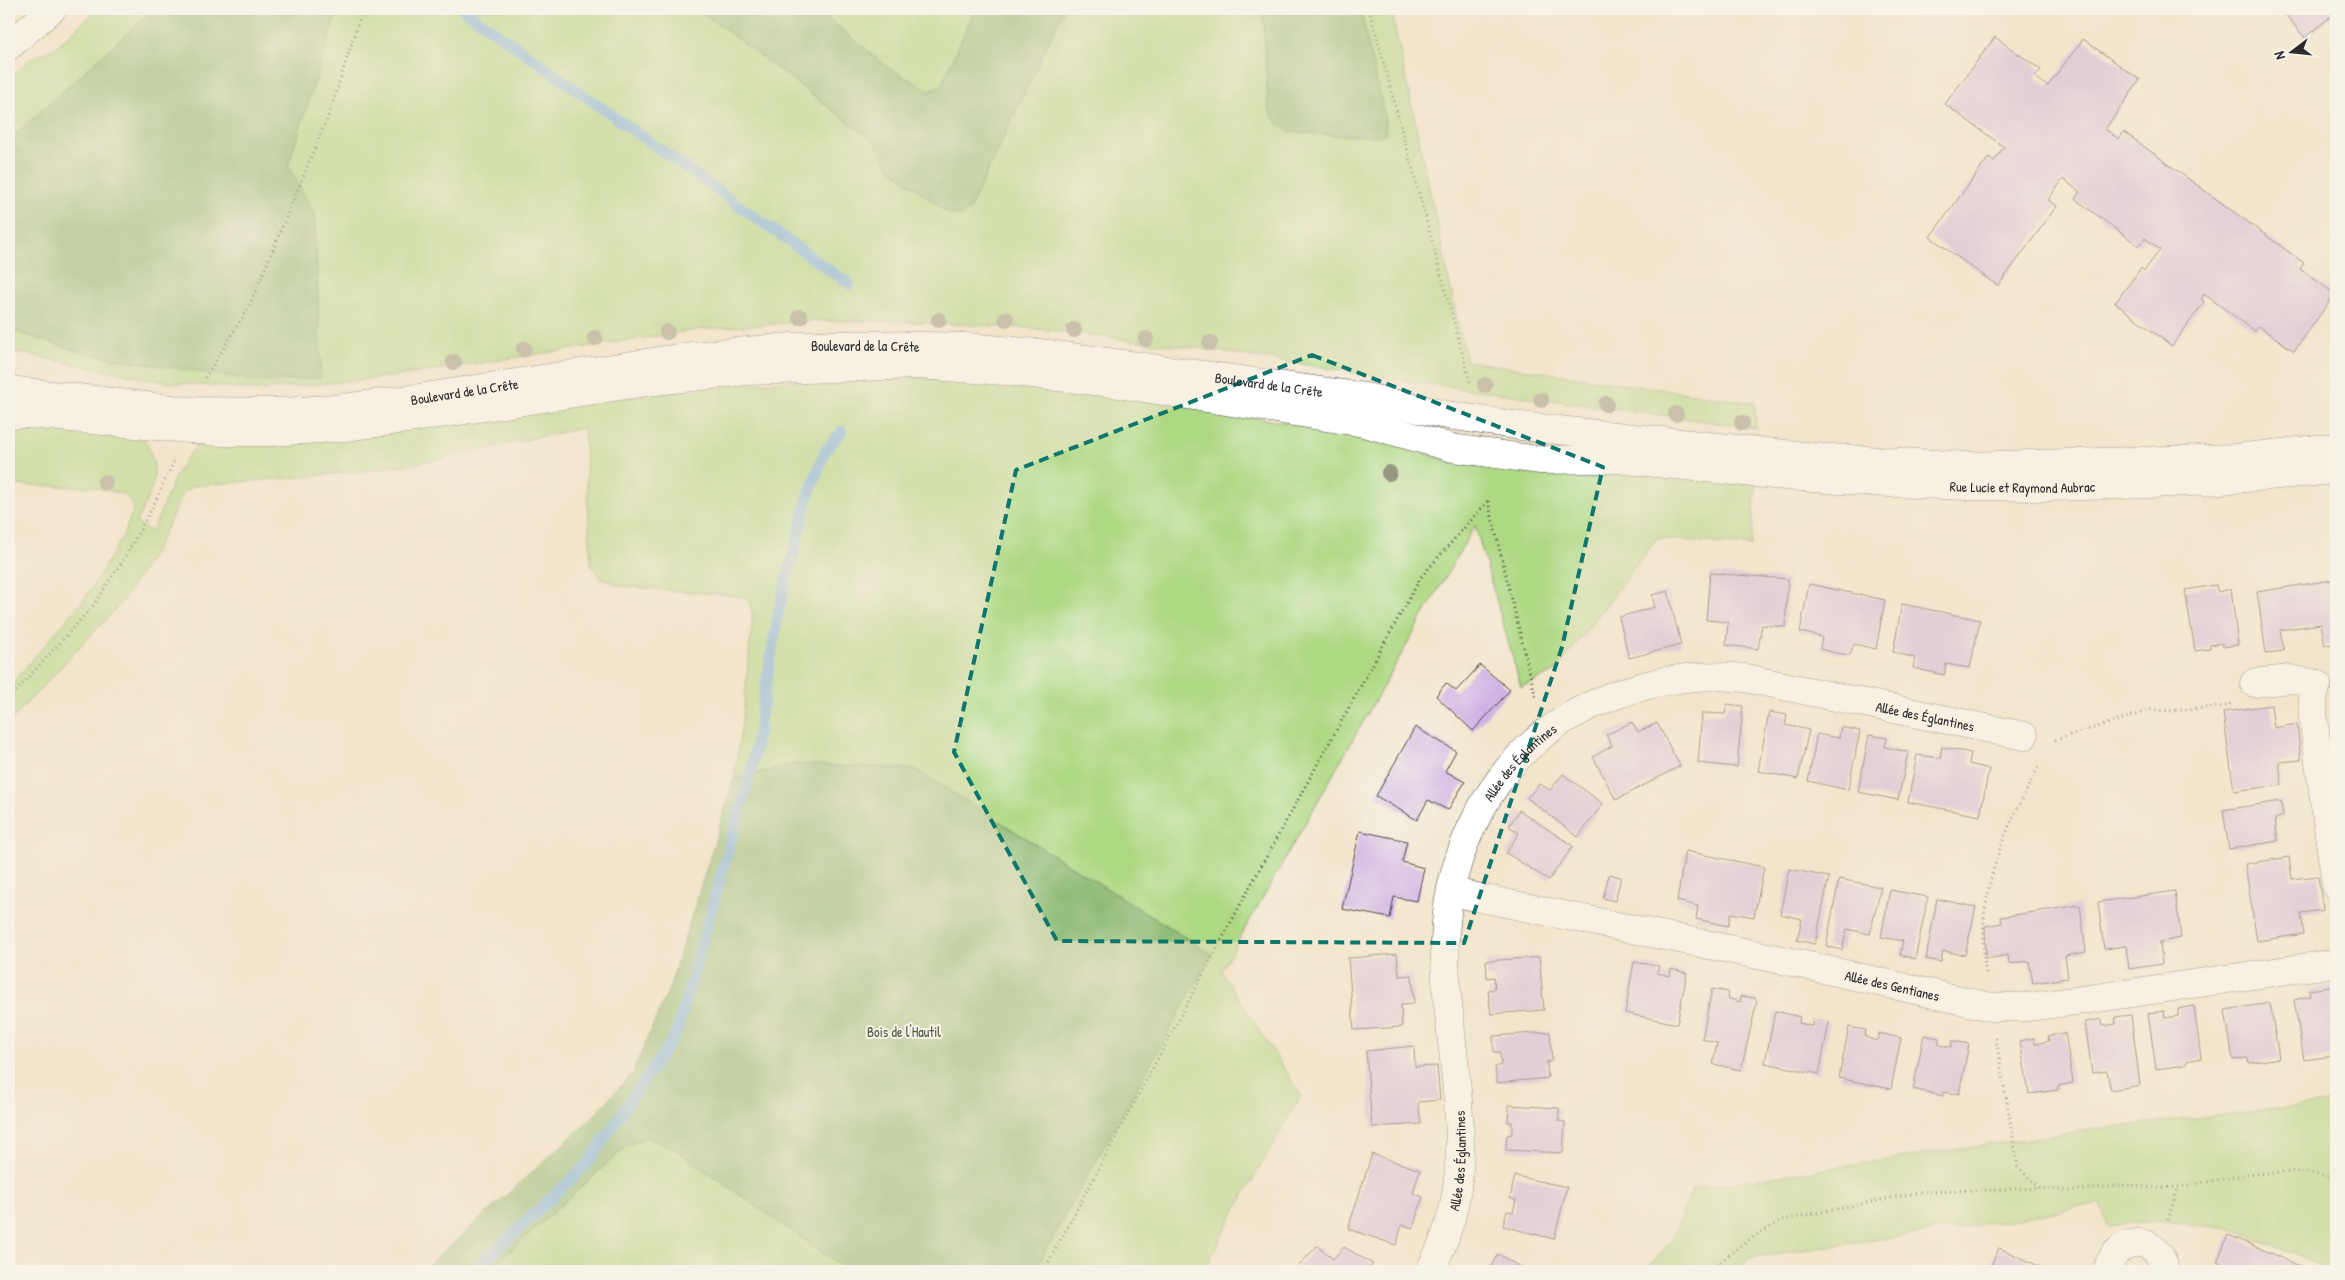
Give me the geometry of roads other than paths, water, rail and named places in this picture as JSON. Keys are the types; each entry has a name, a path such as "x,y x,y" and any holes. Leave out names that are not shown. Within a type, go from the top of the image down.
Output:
{"street":[{"path":"9,46 52,9"},
{"name":"Boulevard de la Crête","path":"9,390 185,420 222,432 270,432 336,428 414,418 646,382 719,374 825,367 918,365 1004,371 1112,382 1364,423 1453,448 1516,458 1714,458"},
{"name":"Boulevard de la Crête","path":"9,415 28,414 185,420"},
{"name":"Rue Lucie et Raymond Aubrac","path":"1714,458 1814,457 1969,466 2235,458 2336,447"},
{"name":"Rue Lucie et Raymond Aubrac","path":"1714,458 1866,482 2040,487 2222,480 2336,470"},
{"name":"Allée des Églantines","path":"1430,1271 1448,1230 1454,1201 1458,1164 1458,1095 1446,975 1445,939 1459,858 1470,829 1483,803 1518,760 1554,726 1578,712 1626,692 1690,677 1719,675 1745,678 2024,736"},
{"path":"2254,683 2327,679"},
{"path":"2327,679 2313,699 2313,718 2336,885"},
{"name":"Allée des Gentianes","path":"1452,892 1787,961 1991,1007 2027,1007 2090,999 2336,963"},
{"path":"2107,1271 2110,1260 2116,1251 2125,1245 2137,1243 2148,1245 2158,1252 2164,1261 2165,1271"}],"waterway":[{"path":"463,9 849,284"},
{"path":"474,1271 588,1163 676,1034 753,763 779,609 809,494 825,451 842,431"}],"park label":[{"name":"Bois de l'Hautil","path":"904,1031"}]}
